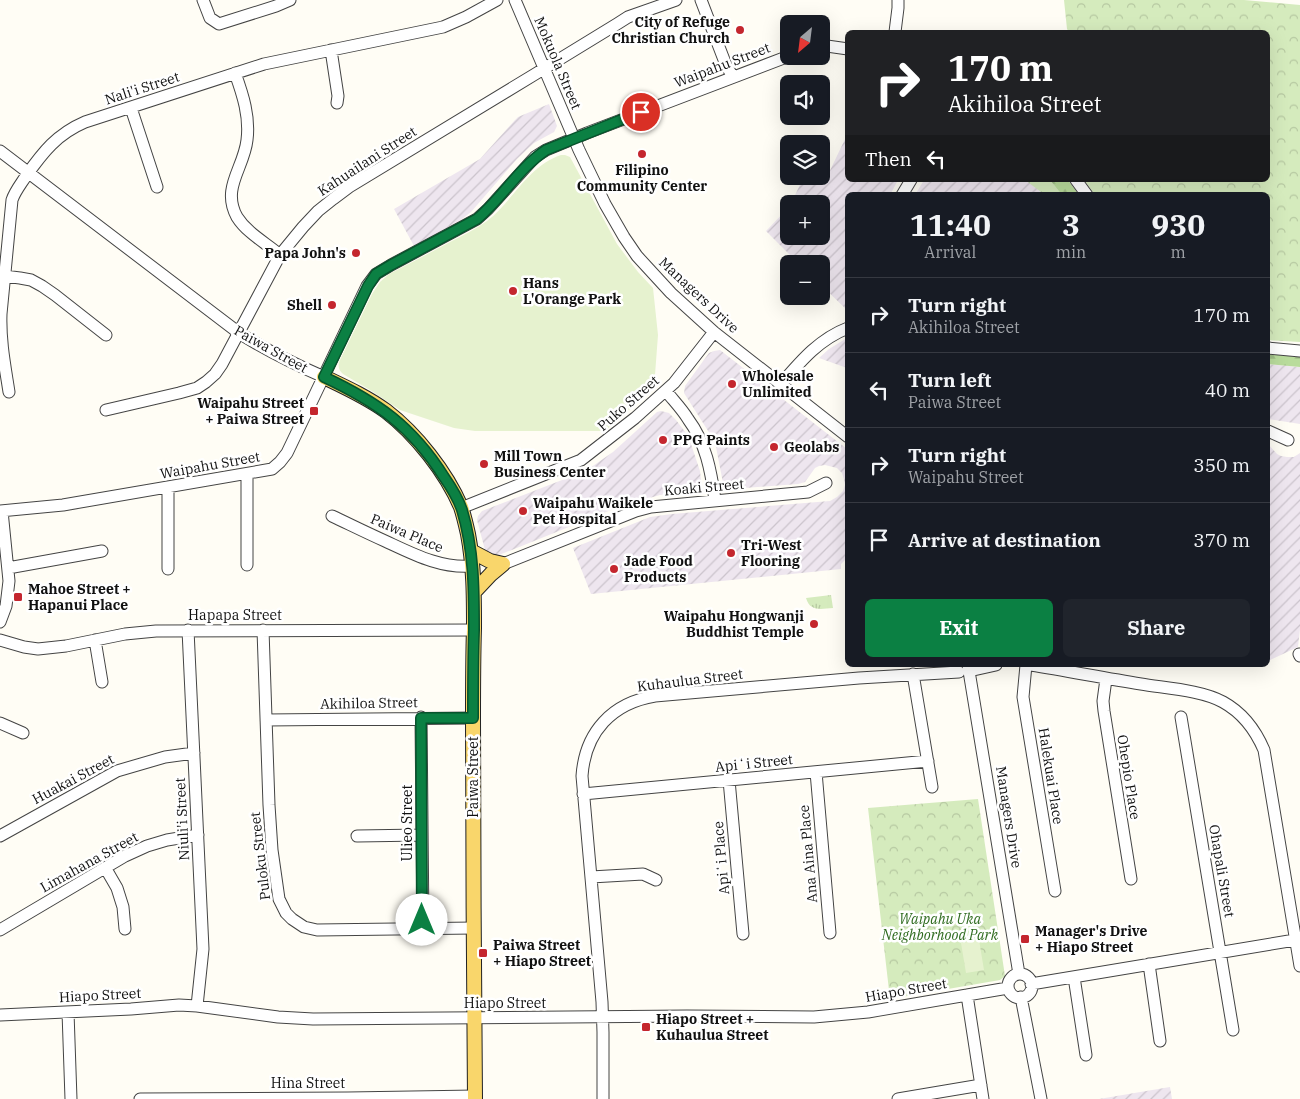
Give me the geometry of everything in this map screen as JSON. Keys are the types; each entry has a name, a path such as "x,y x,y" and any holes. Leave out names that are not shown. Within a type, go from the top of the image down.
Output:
{"main road":[{"name":"Paiwa Street","path":"324,377 375,404 403,425 418,442 439,469 461,508 471,551 475,591 473,718 474,928 482,1018 475,1098"},
{"path":"471,551 490,561 503,564"},
{"path":"475,591 503,564"}],"street":[{"path":"203,0 210,18 219,24 290,0"},
{"name":"Nali'i Street","path":"9,392 0,330 12,200 28,173 52,142 85,122 235,73 264,64 438,28 466,17 498,0"},
{"name":"Mokuola Street","path":"515,0 574,138"},
{"name":"Kahuailani Street","path":"106,410 197,388 215,374 239,333 280,254 303,227 333,199 628,17 676,0"},
{"path":"701,0 726,65 733,77"},
{"path":"895,30 898,0"},
{"path":"830,46 845,49"},
{"path":"331,50 338,96 337,103"},
{"name":"Waipahu Street","path":"1,510 63,505 272,469 284,458 368,286 376,274 477,219 488,210 535,157 554,146 780,59"},
{"path":"235,73 246,108 248,129 245,151 232,184 232,203 238,218 244,226 280,254"},
{"path":"131,108 157,187"},
{"name":"Managers Drive","path":"574,138 612,218 637,256 671,293 714,332 845,435"},
{"name":"Paiwa Street","path":"0,150 239,333 260,347 324,377"},
{"path":"4,276 31,280 42,286 55,294 106,335"},
{"path":"781,384 808,353 830,337 845,330"},
{"name":"Puko Street","path":"461,508 581,460 628,424 666,391 714,332"},
{"path":"1270,348 1300,351"},
{"path":"666,391 689,420 702,442 710,466 715,500"},
{"path":"1270,432 1288,440"},
{"path":"247,474 248,564"},
{"name":"Koaki Street","path":"503,564 636,511 651,507 808,492 826,483"},
{"path":"168,488 168,569"},
{"path":"0,622 6,606 9,581 1,510"},
{"name":"Paiwa Place","path":"332,516 432,562 458,567 473,566"},
{"path":"8,568 102,552"},
{"name":"Niuli'i Street","path":"188,630 203,949 197,1006"},
{"name":"Puloku Street","path":"263,630 272,850 279,899 286,913 298,924 318,930 474,928"},
{"name":"Hapapa Street","path":"0,640 38,649 66,646 125,634 156,631 474,630"},
{"path":"95,640 102,682"},
{"name":"Kuhaulua Street","path":"603,1099 603,1017 582,768 586,752 601,724 620,707 634,701 655,696 980,667"},
{"name":"Halekuai Place","path":"1026,667 1023,697 1055,891"},
{"path":"1042,667 1209,696 1232,707 1241,714 1251,726 1264,750 1300,966"},
{"name":"Managers Drive","path":"965,669 1020,974"},
{"path":"913,674 932,787"},
{"name":"Ohepio Place","path":"1106,679 1103,701 1104,712 1131,879"},
{"name":"Ohapali Street","path":"1182,717 1233,1030"},
{"name":"Ulieo Street","path":"421,718 423,928"},
{"name":"Akihiloa Street","path":"266,720 473,718"},
{"path":"0,723 23,733"},
{"name":"Huakai Street","path":"0,836 117,771 165,757 194,753"},
{"name":"Apiʻi Street","path":"583,794 928,762"},
{"name":"Ana Aina Place","path":"816,772 830,933"},
{"name":"Apiʻi Place","path":"729,780 743,934"},
{"name":"Limahana Street","path":"0,930 106,869 125,856 147,846 167,840 198,835"},
{"path":"357,836 422,835"},
{"path":"106,869 117,888 123,907 124,929"},
{"path":"591,877 643,874 656,880"},
{"path":"1031,984 1295,940"},
{"path":"1149,964 1160,1041"},
{"path":"1016,974 1026,976 1031,984 1028,994 1021,997 1014,996 1008,988 1010,978 1016,974"},
{"path":"1074,977 1086,1055"},
{"name":"Hiapo Street","path":"0,1015 162,1006 197,1006 295,1018 814,1017 868,1012 1008,988"},
{"path":"967,995 983,1099"},
{"path":"1021,997 1041,1099"},
{"path":"68,1012 71,1099"},
{"path":"898,1099 981,1086"},
{"name":"Hina Street","path":"140,1099 475,1098"}],"shaded area":[{"path":"549,104 557,126 554,132 534,143 517,159 471,212 414,246 394,209 480,159 518,117"},
{"path":"845,139 845,182 897,182 892,192 845,192 845,308 830,294 830,255 790,255 780,245 830,245 830,195 795,195 800,185 830,185 830,170"},
{"path":"923,182 1052,182 1060,192 917,192"},
{"path":"780,216 780,245 766,231"},
{"path":"845,339 845,367 819,358"},
{"path":"720,350 845,447 845,485 842,473 837,468 825,465 815,468 805,482 798,484 732,489 726,487 723,483 716,447 684,393 685,386 709,353"},
{"path":"1270,364 1300,367 1300,424 1270,419"},
{"path":"657,412 669,413 686,433 700,471 701,481 700,487 697,490 660,495 621,506 499,555 494,556 485,550 477,520 482,511 590,468 613,452"},
{"path":"1270,446 1281,456 1294,457 1300,453 1300,629 1298,647 1270,660"},
{"path":"845,485 845,560 841,564 841,569 591,594 573,548 650,517 830,501 843,491"},
{"path":"1170,1087 1172,1099 1099,1099"}],"green space":[{"path":"1064,0 1244,0 1300,5 1300,342 1270,340 1270,192 1093,192 1085,182 1270,182 1270,30 1067,29"},
{"name":"Hans L'Orange Park","path":"561,155 570,157 617,244 653,288 658,335 654,388 605,431 475,431 454,428 400,410 342,373 339,369 339,362 372,294 380,282 389,274 487,221 530,175 549,160"},
{"path":"1028,182 1052,182 1060,192 1041,192"},
{"path":"1052,182 1069,182 1077,192 1060,192"},
{"path":"1270,354 1300,357 1300,367 1270,364"},
{"path":"831,595 833,608 813,608 806,598"},
{"name":"Waipahu Uka Neighborhood Park","path":"978,799 1005,976 1000,980 890,999 868,808"},
{"path":"979,940 984,970 966,973 961,943"}],"place":[{"name":"City of Refuge Christian Church","path":"740,30"},
{"name":"Filipino Community Center","path":"642,154"},
{"name":"Papa John's","path":"356,253"},
{"name":"Hans L'Orange Park","path":"513,291"},
{"name":"Shell","path":"332,305"},
{"name":"Wholesale Unlimited","path":"732,384"},
{"name":"Waipahu Street + Paiwa Street","path":"314,411"},
{"name":"PPG Paints","path":"663,440"},
{"name":"Geolabs","path":"774,447"},
{"name":"Mill Town Business Center","path":"484,464"},
{"name":"Waipahu Waikele Pet Hospital","path":"523,511"},
{"name":"Tri-West Flooring","path":"731,553"},
{"name":"Jade Food Products","path":"614,569"},
{"name":"Mahoe Street + Hapanui Place","path":"18,597"},
{"name":"Waipahu Hongwanji Buddhist Temple","path":"814,624"},
{"name":"Manager's Drive + Hiapo Street","path":"1025,939"},
{"name":"Paiwa Street + Hiapo Street","path":"483,953"},
{"name":"Hiapo Street + Kuhaulua Street","path":"646,1027"}],"route":[{"path":"422,920 421,718 473,718 475,591 471,551 461,508 429,455 403,425 386,411 324,377 368,286 376,274 477,219 488,210 528,164 546,150 641,112"}]}
